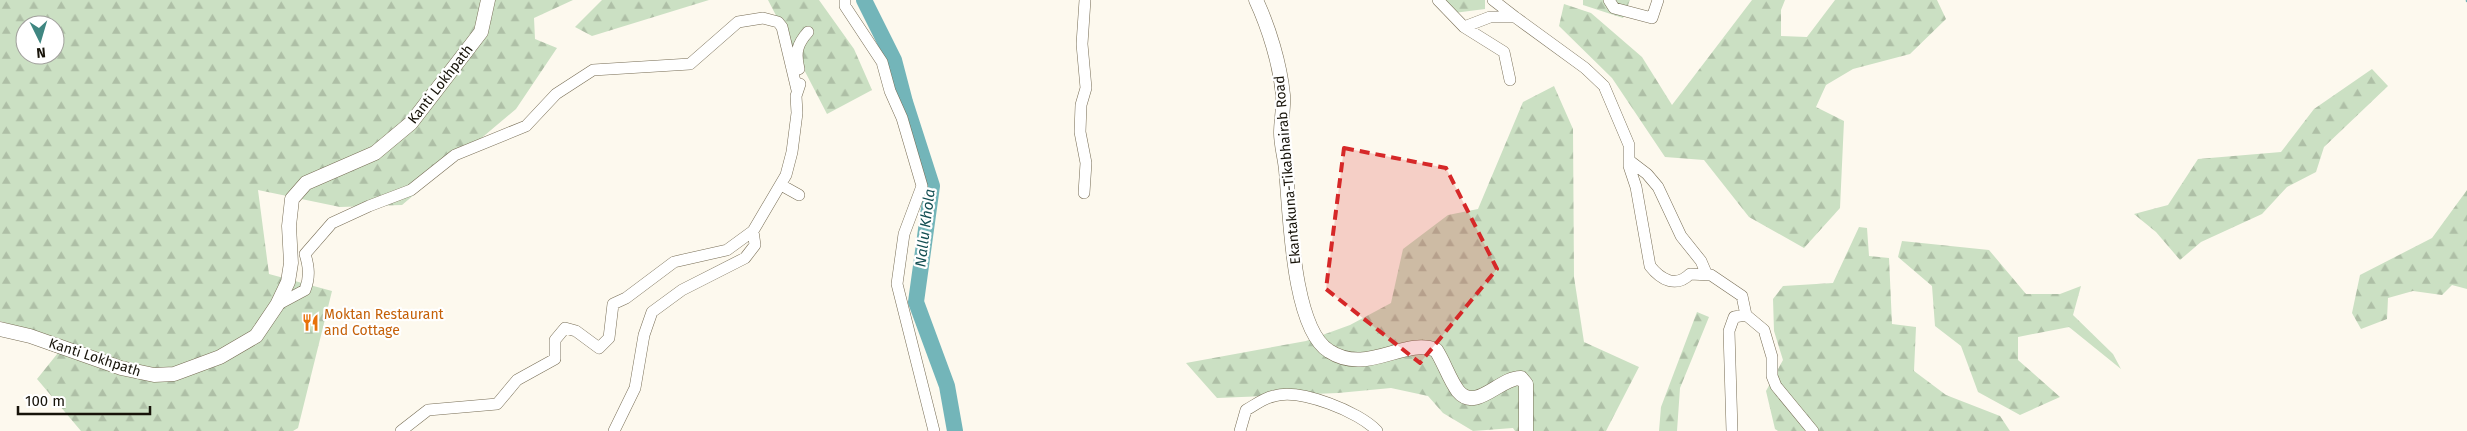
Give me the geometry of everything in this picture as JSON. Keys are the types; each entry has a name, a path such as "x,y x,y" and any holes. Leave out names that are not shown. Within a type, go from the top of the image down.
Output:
{"main road":[{"name":"Kanti Lokhpath","path":"0,329 30,336 121,368 154,375 174,374 220,357 256,336 277,305 288,282 291,263 289,226 292,199 306,183 375,153 411,123 481,32 488,0"},
{"name":"Ekantakuna-Tikabhairab Road","path":"1256,0 1263,16 1281,86 1281,135 1294,259 1306,315 1313,333 1329,352 1360,360 1374,359 1420,346 1436,350 1458,391 1466,397 1476,398 1484,396 1508,380 1521,378 1526,384 1526,431"}],"street":[{"path":"1084,193 1086,163 1080,132 1081,105 1086,88 1082,44 1085,0"},
{"path":"1438,0 1464,27 1504,52 1510,80"},
{"path":"1493,0 1584,68 1604,86 1626,136 1629,166 1636,187 1650,266 1658,276 1670,282 1685,279 1690,274 1711,275 1742,296 1746,315 1764,330 1772,357 1772,376 1776,386 1813,431"},
{"path":"1609,0 1614,8 1652,18 1658,0"},
{"path":"845,3 882,62 890,91 902,118 922,186 904,234 897,284 934,431"},
{"path":"1464,27 1490,17 1515,17"},
{"path":"277,305 305,290 309,279 305,254 332,223 411,190 455,155 526,126 556,94 593,70 690,64 738,22 762,18 778,22 782,27 797,90"},
{"path":"401,431 428,410 497,404 517,380 556,360 555,340 565,328 576,331 599,348 609,338 613,304 626,298 674,262 727,250 753,231 781,185 792,152 797,90 801,76 796,58 797,47 808,32"},
{"path":"1630,161 1647,174 1658,187 1681,236 1702,261 1707,275"},
{"path":"781,185 799,195"},
{"path":"614,431 636,388 644,335 652,312 682,290 745,258 755,245 753,231"},
{"path":"1732,431 1730,331 1734,317 1746,315"},
{"path":"1240,431 1246,410 1274,396 1291,394 1318,398 1366,420 1377,431"}],"highlighted area":[{"path":"1344,148 1446,168 1497,269 1420,363 1326,289"}],"green space":[{"path":"0,0 573,0 534,18 535,39 557,48 516,109 402,205 340,207 258,190 269,274 332,291 298,428 293,431 81,431 37,379 66,343 0,321"},
{"path":"602,0 709,0 592,36 575,27"},
{"path":"768,0 819,0 854,49 872,90 827,114"},
{"path":"1442,0 1485,0 1485,9 1446,14"},
{"path":"1583,0 1630,0 1623,18 1583,5"},
{"path":"1752,0 1785,0 1781,10 1781,36 1807,37 1835,0 1937,0 1946,19 1910,54 1853,69 1826,85 1816,107 1844,121 1840,208 1804,248 1749,217 1704,160 1665,157 1612,78 1559,26 1564,4 1591,13 1642,57 1672,105"},
{"path":"2372,69 2388,86 2324,147 2316,172 2287,187 2262,214 2201,242 2180,260 2156,232 2134,214 2168,205 2198,159 2281,152 2314,109"},
{"path":"1554,86 1573,129 1574,277 1584,342 1639,367 1606,431 1515,431 1513,428 1473,431 1443,413 1428,396 1391,388 1338,393 1217,398 1186,363 1306,341 1350,325 1391,303 1403,249 1448,215 1478,209 1523,102"},
{"path":"2467,190 2467,289 2452,285 2442,295 2413,291 2388,298 2387,319 2361,329 2352,313 2360,275 2432,238"},
{"path":"1859,227 1867,228 1869,256 1889,258 1892,324 1916,327 1914,371 1946,395 2000,416 2010,431 1778,431 1775,429 1766,391 1783,360 1774,331 1773,299 1783,286 1833,283"},
{"path":"1902,241 1989,250 2026,294 2060,294 2081,286 2073,315 2113,354 2121,369 2069,327 2018,337 2018,360 2060,397 2020,415 1978,392 1961,346 1935,326 1932,286 1898,257"},
{"path":"1697,312 1709,317 1680,388 1677,431 1659,431 1661,407"}],"waterway":[{"name":"Nallu Khola","path":"864,0 894,60 905,102 932,186 916,302 947,386 955,431"}],"place":[{"name":"Moktan Restaurant and Cottage","path":"310,322"}]}
